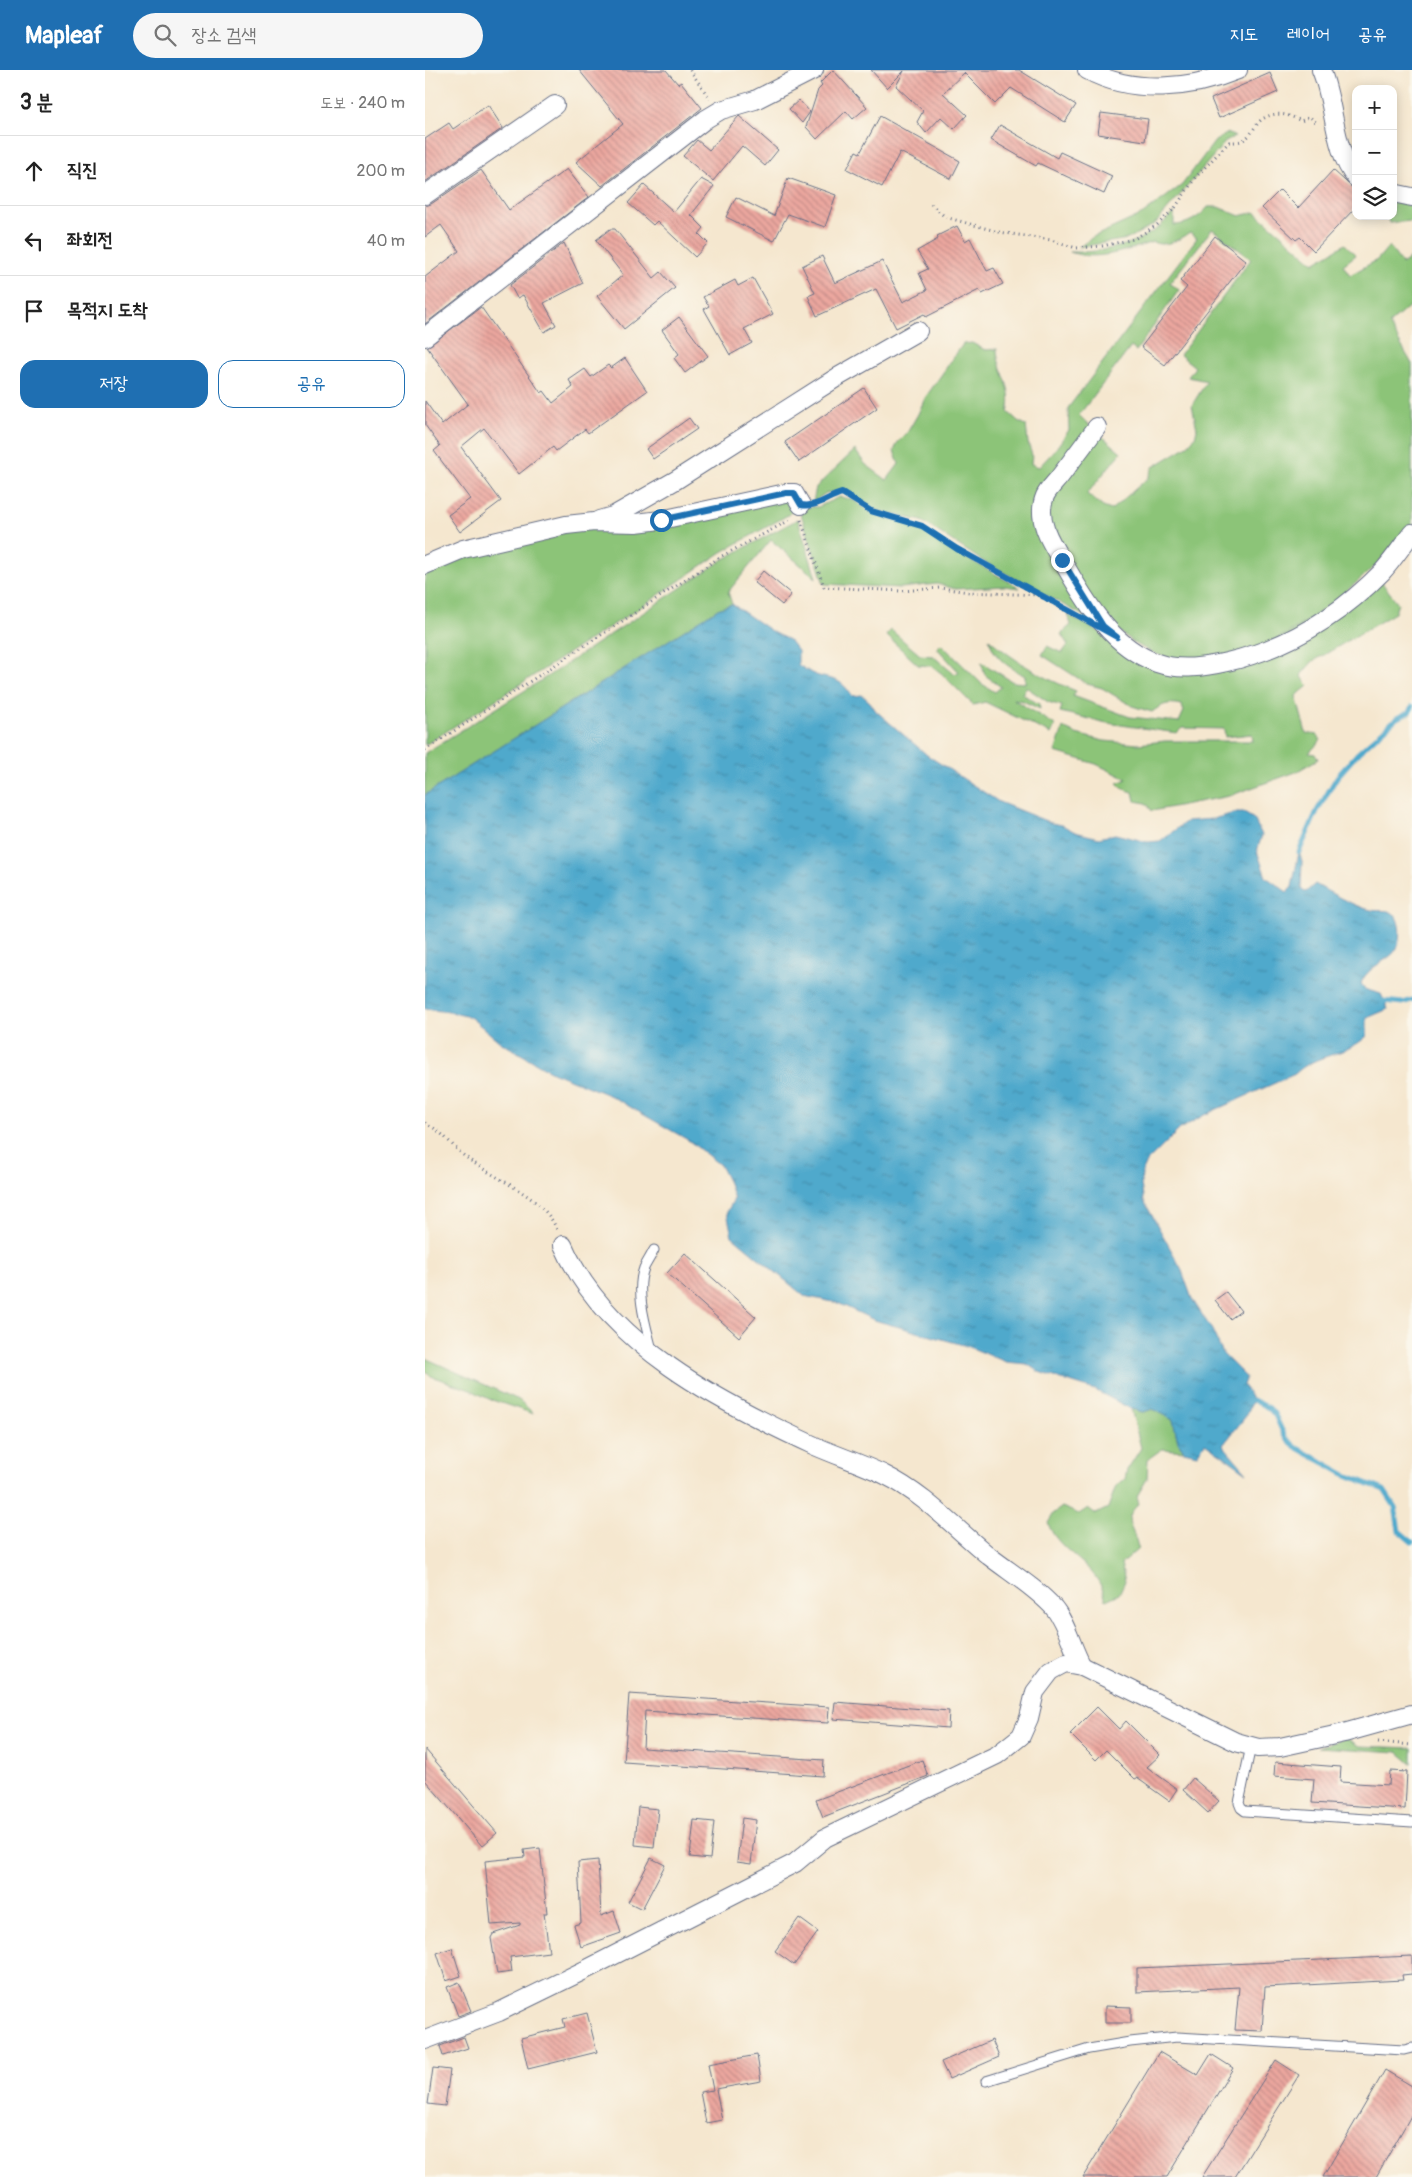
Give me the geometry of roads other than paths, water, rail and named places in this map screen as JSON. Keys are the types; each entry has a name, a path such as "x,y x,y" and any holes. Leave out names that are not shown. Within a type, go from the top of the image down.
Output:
{"street":[{"path":"425,337 665,150 721,110 755,100 814,70"},
{"path":"1087,70 1141,87 1168,87 1194,83 1238,70"},
{"path":"1321,70 1348,169 1353,175"},
{"path":"425,195 555,105"},
{"path":"1397,194 1412,197"},
{"path":"594,522 613,516 676,480 836,378 918,331"},
{"path":"1097,427 1045,496 1042,518 1046,532 1103,626 1135,651 1157,663 1191,668 1205,667 1256,655 1281,645 1309,630 1349,601 1382,571 1412,533"},
{"path":"425,565 463,549 566,525 594,522 636,523 661,520 786,493 794,493 801,505"},
{"path":"563,1245 573,1268 600,1304 616,1322 653,1353 693,1381 737,1407 816,1446 885,1475 911,1490 992,1558 1036,1591 1055,1610 1082,1666"},
{"path":"425,2040 499,2012 564,1980 795,1863 825,1838 997,1755 1021,1736 1029,1718 1035,1692 1051,1671 1066,1663 1082,1666 1127,1686 1236,1742 1258,1748 1280,1746 1344,1733 1412,1714"}],"lane":[{"path":"653,1353 644,1314 641,1282 644,1268 654,1250"},
{"path":"1251,1746 1239,1803 1245,1811 1412,1822"},
{"path":"985,2081 1089,2050 1130,2042 1177,2037 1403,2050 1412,2048"}],"water":[{"path":"732,604 774,633 789,640 798,651 798,665 814,674 840,683 852,696 862,695 876,711 927,755 999,802 1051,823 1062,825 1075,832 1099,838 1115,834 1148,842 1160,841 1187,821 1213,819 1234,813 1244,813 1254,819 1262,835 1257,851 1266,877 1287,892 1292,887 1299,852 1302,861 1301,888 1306,892 1315,884 1357,906 1371,910 1389,911 1396,917 1400,930 1397,948 1390,956 1369,971 1361,983 1364,989 1381,994 1388,1009 1367,1018 1367,1036 1349,1048 1312,1062 1295,1074 1204,1115 1180,1129 1147,1162 1142,1173 1141,1185 1144,1201 1181,1268 1192,1299 1212,1330 1223,1354 1246,1377 1243,1385 1253,1400 1246,1416 1223,1445 1247,1473 1205,1443 1197,1454 1184,1451 1178,1442 1173,1420 1153,1409 1143,1412 1131,1409 1095,1390 1039,1372 1027,1364 1006,1362 967,1346 874,1320 838,1303 804,1296 732,1236 727,1212 734,1199 729,1183 720,1165 688,1140 611,1096 552,1072 500,1042 470,1017 425,1009 425,795 718,609"}],"waterway":[{"path":"1299,852 1317,811 1337,777 1358,753 1397,718 1409,712 1412,707"},
{"path":"1383,1001 1403,1003 1412,1000"},
{"path":"1253,1400 1269,1408 1275,1415 1285,1437 1297,1448 1344,1474 1384,1490 1395,1507 1399,1531 1412,1542"}]}
